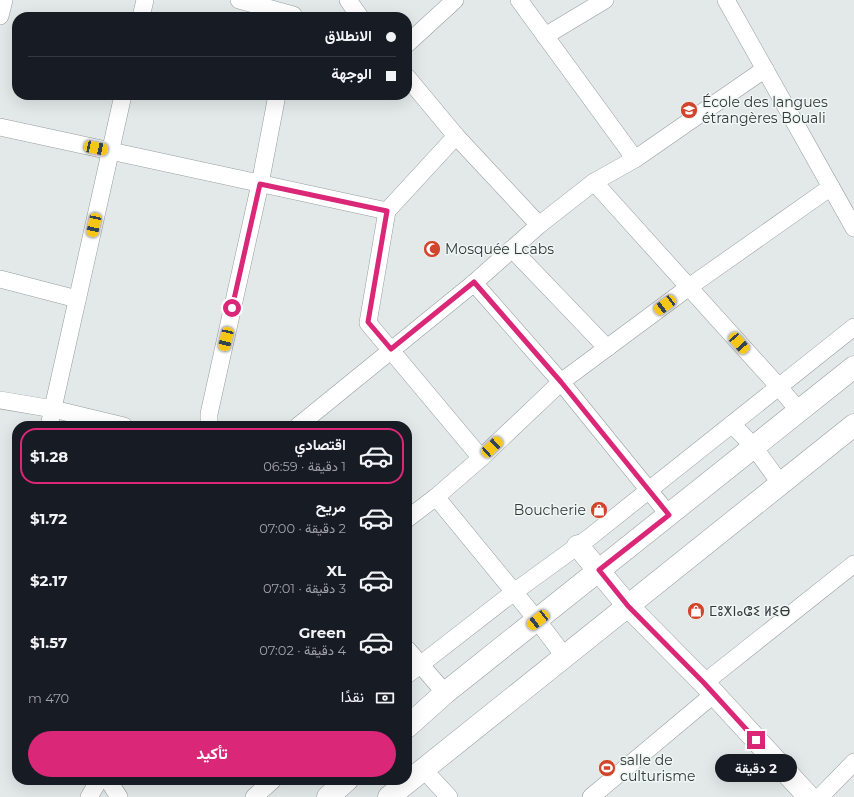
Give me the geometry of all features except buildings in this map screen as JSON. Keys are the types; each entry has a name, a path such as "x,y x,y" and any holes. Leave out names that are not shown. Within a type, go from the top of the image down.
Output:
{"main road":[{"path":"412,722 444,693 538,620 854,367"},
{"path":"415,772 565,658 780,483 854,425"},
{"path":"578,546 628,606 709,688 809,797"},
{"path":"328,797 341,785"},
{"path":"389,797 401,785"}],"street":[{"path":"0,16 4,0"},
{"path":"142,12 145,0"},
{"path":"239,0 282,12"},
{"path":"348,0 356,12"},
{"path":"412,39 455,0"},
{"path":"519,0 635,159"},
{"path":"545,36 605,0"},
{"path":"726,0 854,228"},
{"path":"304,421 474,282 539,225 594,182 635,159 765,69"},
{"path":"412,83 456,136 539,225"},
{"path":"50,421 122,100"},
{"path":"209,421 209,414 277,100"},
{"path":"0,127 387,211"},
{"path":"456,136 387,211 368,322 481,458"},
{"path":"594,182 779,387 798,412"},
{"path":"412,515 436,498 481,458 561,382 689,287 831,187"},
{"path":"512,249 607,348"},
{"path":"0,279 77,299"},
{"path":"474,282 561,382 669,515"},
{"path":"412,671 514,592 578,546 854,327"},
{"path":"0,400 54,409 103,421"},
{"path":"732,424 754,447 780,483"},
{"path":"436,498 538,620 565,658"},
{"path":"591,797 709,688 854,564"},
{"path":"412,655 444,693"},
{"path":"820,797 854,762"},
{"path":"415,772 450,797"},
{"path":"89,797 96,785"},
{"path":"111,785 119,797"},
{"path":"254,797 267,785"}],"place":[{"name":"École des langues étrangères Bouali","path":"689,110"},
{"name":"Mosquée Lcabs","path":"432,249"},
{"name":"Boucherie","path":"599,510"},
{"name":"ⵎⵓⵅⵏⴰⵛⵉ ⵍⵉⴱ","path":"696,611"},
{"name":"salle de culturisme","path":"607,768"}],"route":[{"path":"232,308 260,184 387,211 368,322 391,349 474,282 561,382 669,515 599,570 628,606 704,683 756,740"}]}
